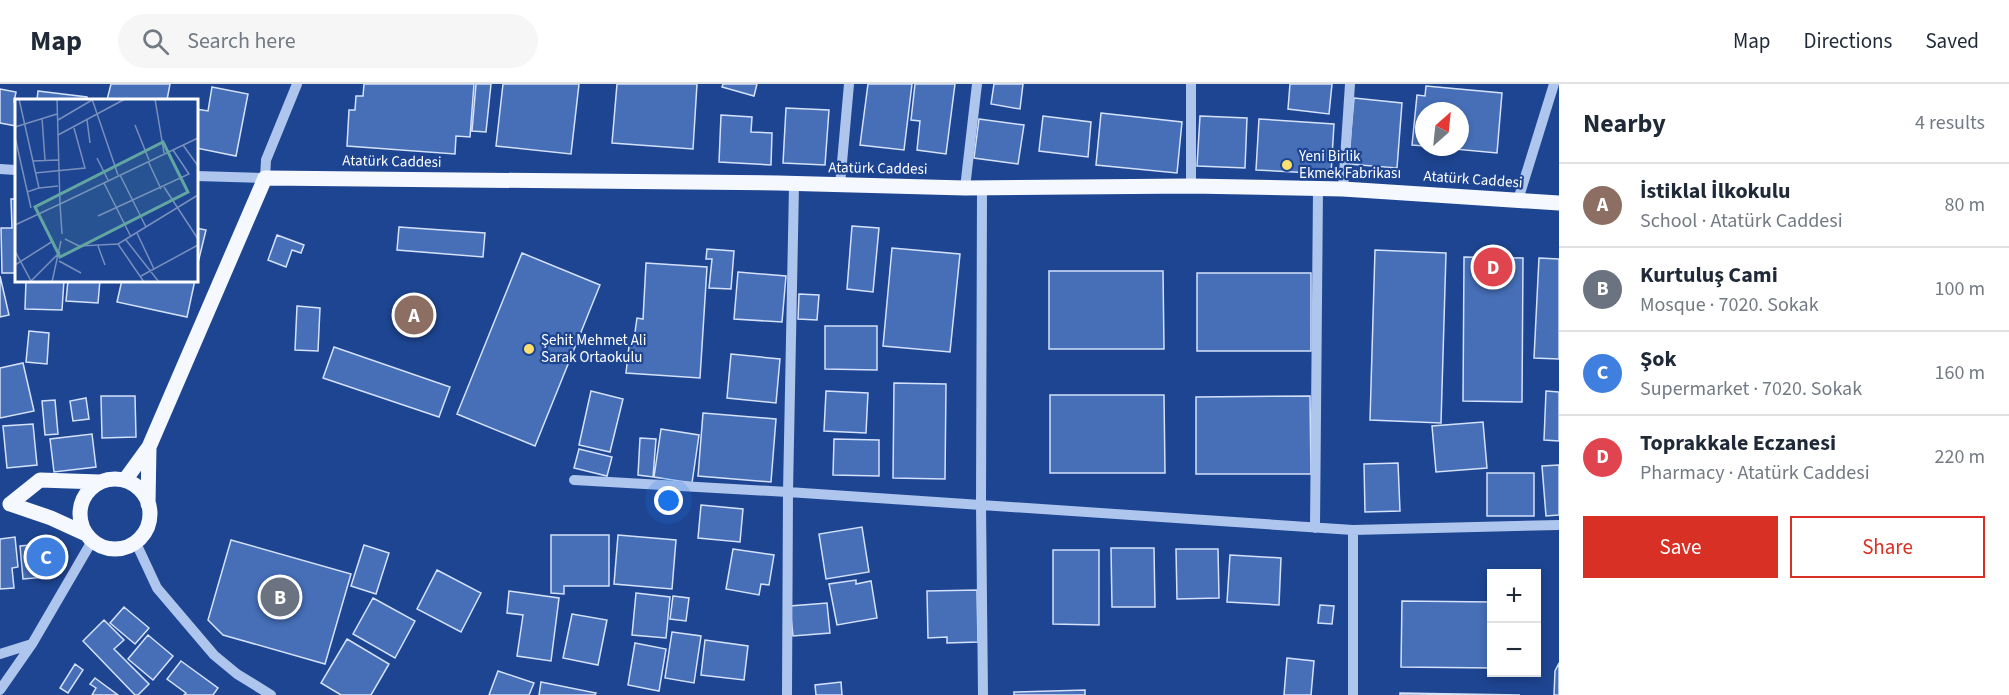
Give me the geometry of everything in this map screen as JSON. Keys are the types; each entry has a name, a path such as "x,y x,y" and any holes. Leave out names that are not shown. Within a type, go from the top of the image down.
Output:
{"main road":[{"name":"Atatürk Caddesi","path":"265,178 965,189 1191,186 1343,189 1559,203"},
{"path":"125,480 149,447 265,178"},
{"path":"5,504 51,518 109,549 118,549 136,543 147,530 150,513 148,504 149,447"},
{"path":"5,504 40,480 100,482 115,479 125,480 140,489 148,504"},
{"path":"89,538 82,526 80,507 89,490 100,482"}],"street":[{"path":"265,178 266,160 297,84"},
{"path":"840,186 849,84"},
{"path":"965,189 977,84"},
{"path":"1191,84 1191,186"},
{"path":"1343,189 1350,84"},
{"path":"1518,200 1554,84"},
{"path":"0,169 15,170"},
{"name":"Atatürk Caddesi","path":"198,176 265,178"},
{"path":"787,695 794,185"},
{"path":"982,189 983,695"},
{"path":"1315,528 1318,189"},
{"path":"574,480 1353,530 1559,525"},
{"path":"1353,530 1353,695"},
{"path":"0,690 32,645 89,538"},
{"path":"136,543 157,588 214,655 237,674 271,695"},
{"path":"0,654 32,645"}],"building":[{"path":"111,84 170,84 167,99 107,99"},
{"path":"364,84 474,84 470,137 456,136 455,154 347,146 349,110 355,110 356,96 363,96"},
{"path":"476,84 491,84 486,132 472,131"},
{"path":"503,84 579,84 571,154 496,146"},
{"path":"617,84 697,84 693,149 612,143"},
{"path":"723,84 757,84 754,96 722,87"},
{"path":"868,84 912,84 904,150 860,145"},
{"path":"915,84 955,84 946,154 917,150 920,121 911,120"},
{"path":"994,84 1023,84 1020,109 991,104"},
{"path":"1290,84 1332,84 1329,114 1288,109"},
{"path":"1426,86 1502,93 1497,153 1469,150 1469,102 1416,102 1417,95 1425,96"},
{"path":"212,87 248,94 236,156 198,148 198,109 208,111"},
{"path":"0,89 16,92 15,126 0,123"},
{"path":"38,91 87,97 87,99 37,99"},
{"path":"1354,98 1402,103 1397,168 1348,164"},
{"path":"786,108 829,110 825,165 783,163"},
{"path":"1101,113 1182,122 1177,173 1096,165"},
{"path":"721,115 752,117 751,132 772,133 771,165 719,162"},
{"path":"1415,115 1415,145 1412,145"},
{"path":"1043,116 1091,122 1088,157 1039,151"},
{"path":"1200,116 1247,118 1245,168 1197,166"},
{"path":"979,119 1024,125 1018,164 974,158"},
{"path":"1259,119 1334,124 1331,174 1256,170"},
{"path":"11,199 15,199 15,273 2,273 1,228 12,228"},
{"path":"852,226 879,228 873,292 847,289"},
{"path":"399,227 485,233 483,257 397,250"},
{"path":"198,228 206,230 198,263"},
{"path":"277,235 304,245 301,253 292,250 286,267 268,260"},
{"path":"892,248 960,254 950,352 883,346"},
{"path":"707,249 734,251 731,289 709,288 712,259 706,259"},
{"path":"1375,250 1446,253 1441,423 1370,420"},
{"name":"Şehit Mehmet Ali Sarak Ortaokulu","path":"522,253 600,285 535,446 457,414"},
{"path":"1464,257 1523,258 1522,402 1463,401"},
{"path":"1539,258 1559,259 1559,359 1534,358"},
{"path":"646,263 707,267 700,378 626,373 629,346 633,346 637,318 643,319"},
{"path":"1049,271 1163,271 1164,349 1049,349"},
{"path":"738,272 786,276 782,322 734,319"},
{"path":"1197,273 1311,273 1311,351 1197,351"},
{"path":"0,276 9,315 0,317"},
{"path":"26,282 64,282 62,310 25,309"},
{"path":"68,282 100,282 98,303 66,301"},
{"path":"122,282 195,282 187,317 117,302"},
{"path":"799,294 819,295 817,320 798,319"},
{"path":"297,306 320,308 318,351 295,350"},
{"path":"825,326 877,326 877,370 825,369"},
{"path":"29,331 49,333 47,364 26,362"},
{"path":"334,347 450,387 439,417 323,378"},
{"path":"731,354 780,359 776,403 727,398"},
{"path":"23,363 34,411 0,418 0,368"},
{"path":"894,383 946,384 945,479 893,478"},
{"path":"591,391 623,399 610,452 579,445"},
{"path":"826,391 868,393 866,433 824,431"},
{"path":"1546,391 1559,392 1559,441 1544,440"},
{"path":"1050,395 1164,395 1165,473 1050,473"},
{"path":"101,396 135,396 136,437 102,438"},
{"path":"1310,396 1311,474 1196,474 1196,397"},
{"path":"86,398 89,419 73,421 70,401"},
{"path":"55,400 58,434 45,435 42,401"},
{"path":"703,413 776,419 771,482 698,476"},
{"path":"1483,422 1487,468 1436,472 1432,426"},
{"path":"33,424 37,465 7,468 3,426"},
{"path":"661,429 699,435 692,483 654,477"},
{"path":"92,434 96,467 54,472 50,439"},
{"path":"640,438 656,439 653,477 638,475"},
{"path":"834,439 879,440 879,476 833,475"},
{"path":"579,449 612,457 607,476 574,468"},
{"path":"1398,463 1400,511 1365,512 1364,464"},
{"path":"1559,465 1559,515 1546,516 1542,466"},
{"path":"1487,473 1534,473 1534,516 1487,516"},
{"path":"701,505 743,509 740,542 698,538"},
{"path":"862,527 869,572 826,579 819,534"},
{"path":"551,535 609,535 609,586 564,586 564,594 551,593"},
{"path":"618,535 676,540 672,589 614,584"},
{"path":"15,537 18,567 12,568 14,588 0,589 0,539"},
{"path":"231,540 351,574 325,664 223,635 208,620"},
{"path":"53,543 55,565 46,577 23,579 20,546"},
{"path":"364,545 389,553 376,594 351,586"},
{"path":"1111,548 1154,548 1155,607 1112,607"},
{"path":"733,549 774,555 769,585 761,584 759,595 726,589"},
{"path":"1176,549 1218,549 1219,598 1177,599"},
{"path":"1053,550 1099,550 1099,625 1053,624"},
{"path":"1230,555 1281,558 1279,605 1227,602"},
{"path":"437,570 481,593 461,632 417,609"},
{"path":"856,580 856,584 871,581 877,618 837,625 829,584"},
{"path":"977,590 978,642 947,643 947,637 928,638 927,591"},
{"path":"509,591 559,598 551,661 517,656 523,615 507,613"},
{"path":"636,593 670,597 666,638 632,635"},
{"path":"673,596 689,598 686,621 670,619"},
{"path":"373,598 415,621 395,658 353,634"},
{"path":"1402,601 1487,602 1487,668 1401,667"},
{"path":"827,603 830,633 793,636 790,606"},
{"path":"1320,605 1334,606 1332,624 1318,623"},
{"path":"124,607 149,628 135,644 110,623"},
{"path":"572,614 607,620 598,665 563,658"},
{"path":"104,620 124,640 114,649 149,684 138,695 135,695 83,641"},
{"path":"672,632 701,636 694,683 665,678"},
{"path":"148,635 173,656 153,680 128,659"},
{"path":"347,639 389,664 371,695 341,695 321,683"},
{"path":"705,640 748,646 744,680 701,675"},
{"path":"635,643 666,649 659,691 628,685"},
{"path":"1287,658 1314,661 1311,695 1284,695"},
{"path":"181,661 218,688 213,695 184,695 186,693 167,679"},
{"path":"1559,663 1559,695 1554,695 1555,671"},
{"path":"75,664 83,670 68,693 60,688"},
{"path":"498,671 534,683 529,695 489,695"},
{"path":"95,678 118,695 92,695 96,688 90,684"},
{"path":"541,682 596,693 595,695 539,695"},
{"path":"841,682 842,695 816,695 815,685"},
{"path":"1085,690 1085,695 1014,695 1014,692"},
{"path":"1400,693 1520,695 1400,695"}],"place":[{"name":"Yeni Birlik Ekmek Fabrikası","path":"1287,165"},
{"name":"Toprakkale Eczanesi","path":"1493,267"},
{"name":"İstiklal İlkokulu","path":"414,315"},
{"name":"Şehit Mehmet Ali Sarak Ortaokulu","path":"529,349"},
{"name":"Şok","path":"46,557"},
{"name":"Kurtuluş Cami","path":"280,597"}]}
